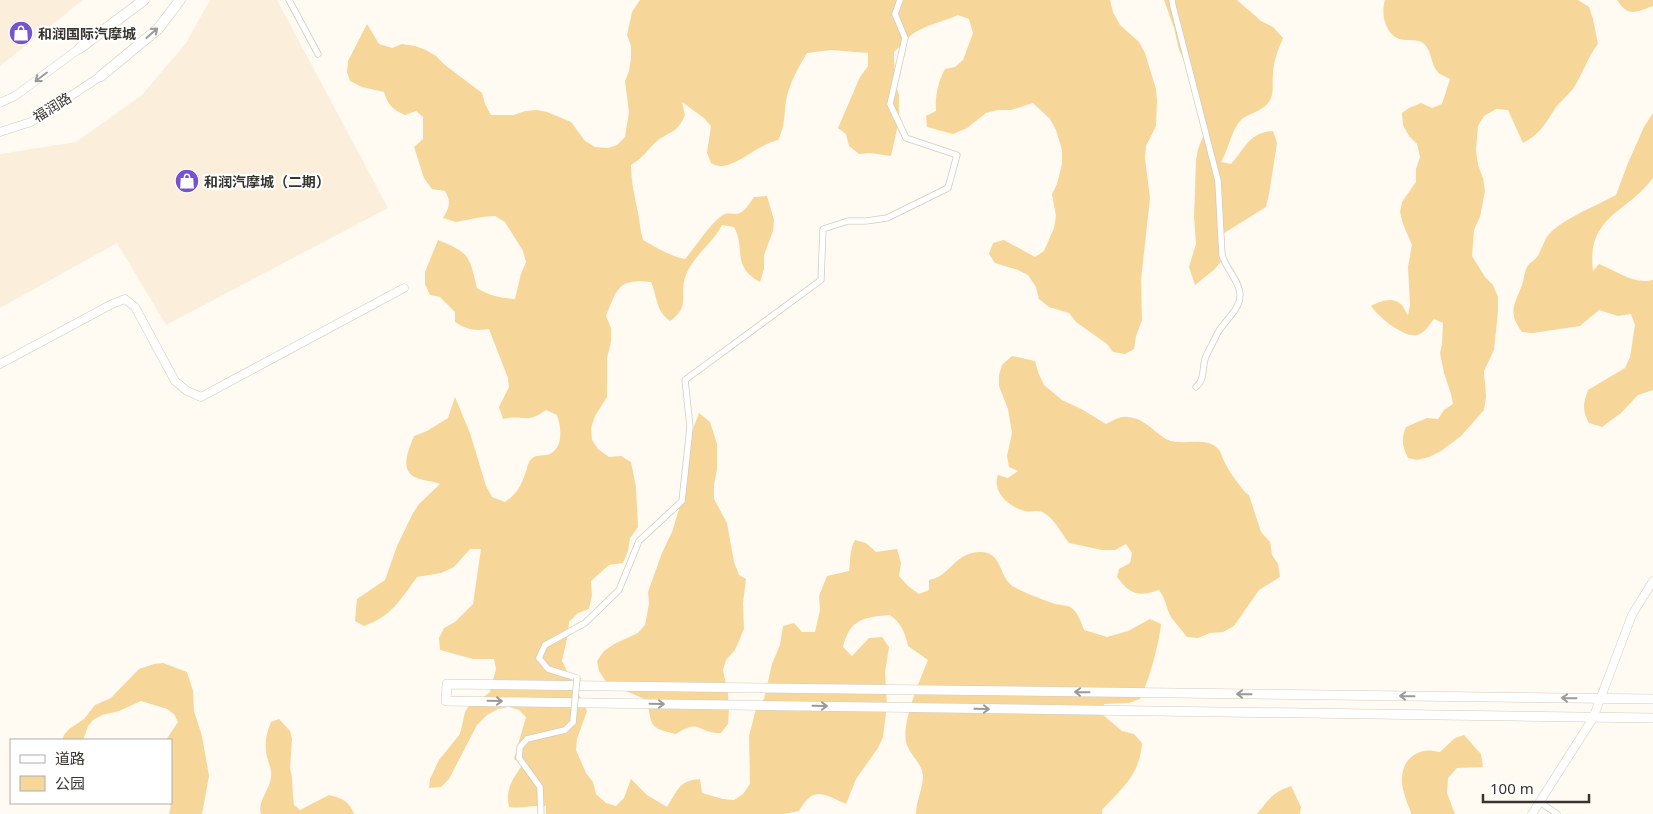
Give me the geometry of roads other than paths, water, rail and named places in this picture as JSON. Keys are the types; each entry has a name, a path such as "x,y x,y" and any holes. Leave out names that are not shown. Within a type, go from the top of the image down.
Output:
{"highway":[{"path":"80,48 144,0"},
{"path":"101,76 158,29 180,0"}],"main road":[{"path":"1653,698 446,684 446,701 1653,718"}],"street":[{"path":"289,0 318,54"},
{"path":"542,814 540,787 519,758 520,747 527,739 565,730 573,722 577,678 548,669 539,658 545,645 585,623 619,590 639,541 682,501 690,427 685,380 821,280 823,229 848,221 887,218 948,188 957,155 906,138 890,104 905,38 895,14 900,0"},
{"path":"1172,0 1218,182 1222,255 1224,262 1237,283 1240,294 1240,303 1221,326 1205,358 1203,380 1196,387"},
{"name":"福润路","path":"0,103 15,96 80,48"},
{"name":"福润路","path":"0,132 31,122 101,76"},
{"path":"0,364 112,304 125,299 135,307 175,381 187,391 201,397 404,288"},
{"path":"1532,814 1593,718 1632,615 1653,581"},
{"path":"1540,802 1557,814"}],"place":[{"name":"和润国际汽摩城","path":"21,33"},
{"name":"和润汽摩城（二期）","path":"187,181"}]}
